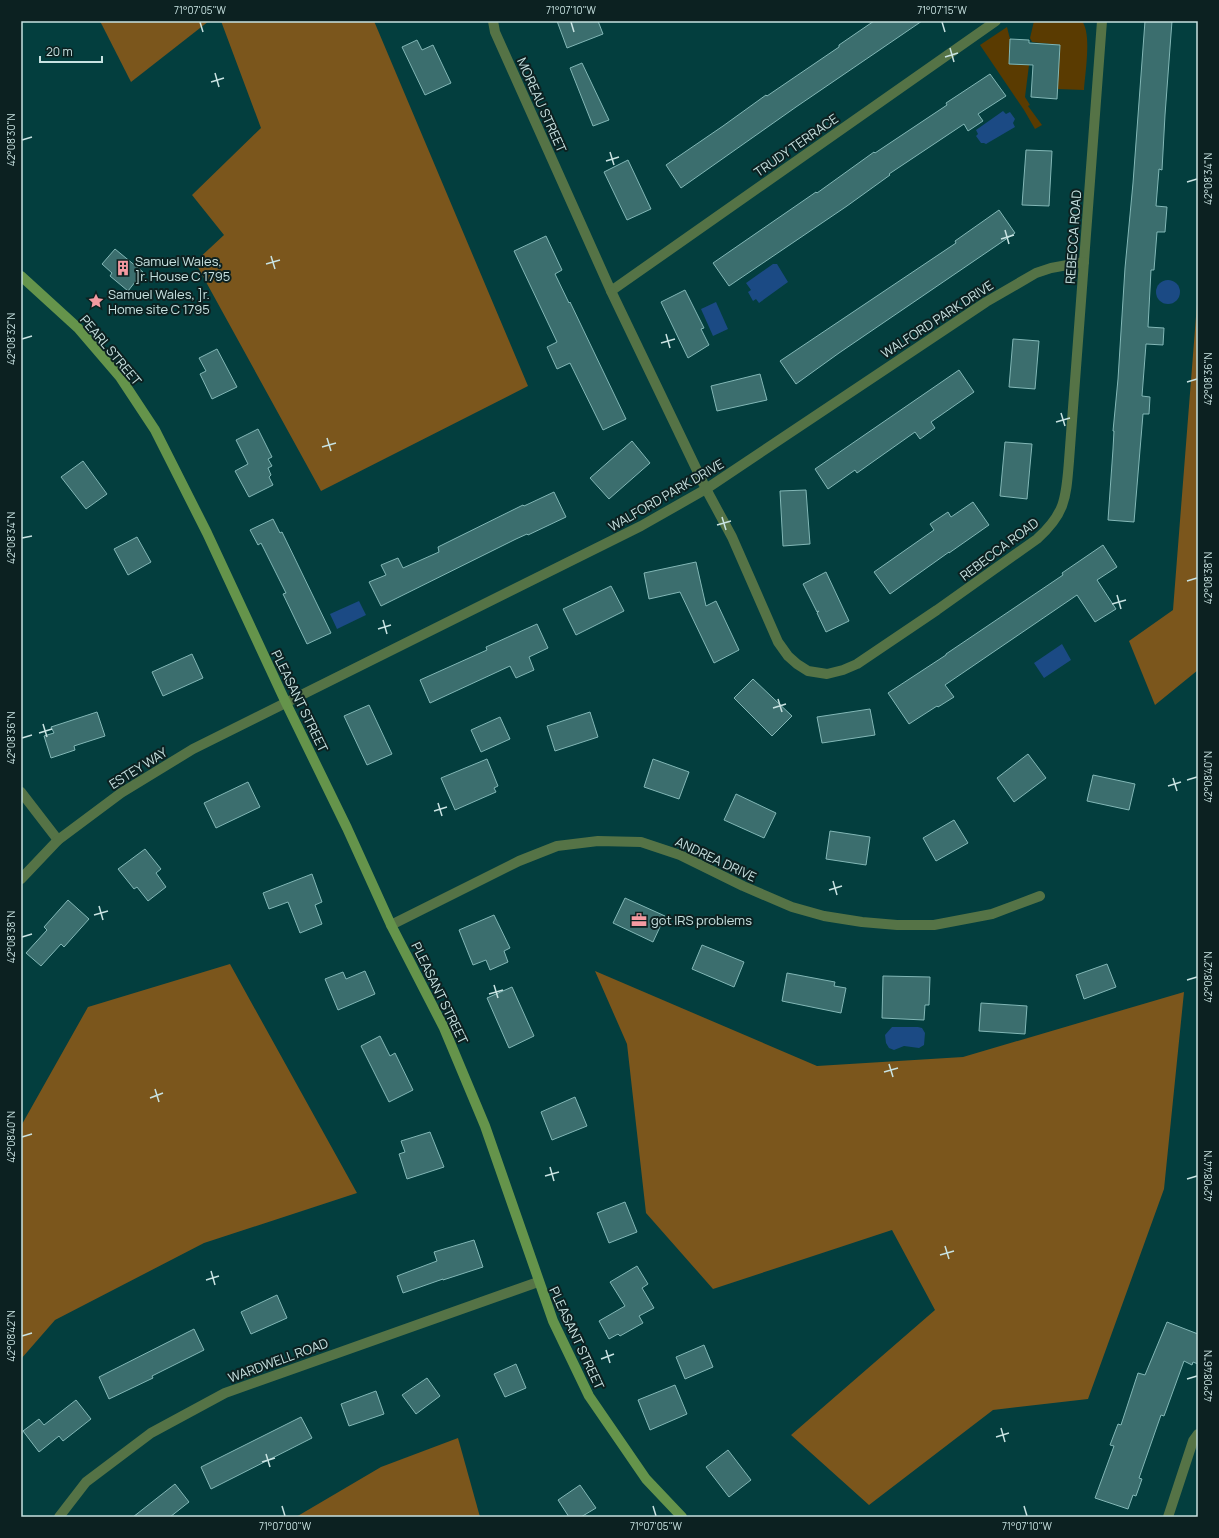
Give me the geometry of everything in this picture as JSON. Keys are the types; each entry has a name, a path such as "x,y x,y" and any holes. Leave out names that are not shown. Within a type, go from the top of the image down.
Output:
{"main road":[{"name":"PEARL STREET","path":"21,276 78,328 120,377 155,430 176,473"},
{"name":"PLEASANT STREET","path":"176,473 207,533 286,703 348,828 392,925 444,1028 485,1126 552,1321 589,1396 646,1479 682,1517"}],"street":[{"name":"MOREAU STREET","path":"493,21 495,32 611,291"},
{"name":"TRUDY TERRACE","path":"611,291 996,21"},
{"name":"REBECCA ROAD","path":"706,489 732,537 778,642 788,656 797,664 808,671 827,674 857,664 937,610 1037,539 1049,528 1063,505 1066,493 1102,21"},
{"name":"WALFORD PARK DRIVE","path":"286,703 641,526 706,489 986,302 1036,273 1057,266 1084,262"},
{"path":"611,291 706,489"},
{"name":"ESTEY WAY","path":"21,879 58,840 128,788 193,749 286,703"},
{"path":"21,792 58,840"},
{"name":"ANDREA DRIVE","path":"392,925 525,859 557,846 598,841 641,842 680,855 792,908 824,916 862,922 897,925 934,925 992,914 1040,896"},
{"name":"WARDWELL ROAD","path":"59,1517 86,1482 151,1433 224,1393 538,1282"},
{"path":"1168,1517 1193,1441 1198,1434"}],"shaded area":[{"path":"100,21 209,21 131,82"},
{"path":"221,21 374,21 528,386 321,491 195,262 224,235 192,195 261,128"},
{"path":"1034,21 1082,21 1087,35 1084,90 1057,89 1060,45 1032,42 1030,38"},
{"path":"1007,27 1010,39 1009,64 1029,65 1025,97 1030,105 1028,106 1042,125 1035,129 1024,110 980,45"},
{"path":"1198,291 1198,670 1155,705 1129,641 1173,610"},
{"path":"230,964 357,1193 204,1243 55,1320 21,1359 21,1126 88,1007"},
{"path":"595,971 817,1066 963,1057 1184,992 1164,1189 1088,1399 993,1410 869,1505 791,1435 935,1310 892,1230 713,1289 646,1213 627,1044"},
{"path":"458,1438 480,1517 296,1517 381,1467"}],"water":[{"path":"1003,111 1006,114 1010,112 1015,119 1013,123 1015,127 986,144 981,143 976,136 978,134 976,130"},
{"path":"773,264 777,264 788,282 759,303 756,299 753,301 748,292 751,290 746,283"},
{"path":"1168,280 1176,284 1180,292 1176,300 1168,304 1160,300 1156,292 1160,284"},
{"path":"716,302 728,329 713,336 701,309"},
{"path":"359,601 366,615 337,629 330,614"},
{"path":"1062,644 1071,660 1044,678 1034,663"},
{"path":"892,1027 922,1028 925,1033 924,1045 919,1048 904,1046 894,1050 889,1048 886,1043 885,1035"}],"building":[{"path":"557,21 598,21 603,34 567,48"},
{"path":"874,21 922,21 681,188 666,165 766,95 767,96 839,47 839,45"},
{"path":"1145,21 1172,21 1162,170 1159,169 1156,206 1167,207 1165,232 1157,232 1154,270 1151,270 1148,327 1164,328 1163,345 1146,344 1142,396 1150,397 1149,414 1143,414 1134,522 1108,520 1125,268"},
{"path":"1010,39 1029,40 1029,43 1060,45 1057,99 1031,97 1033,65 1009,64"},
{"path":"417,40 422,50 433,45 451,83 425,95 402,47"},
{"path":"582,63 609,120 593,126 570,68"},
{"path":"990,74 1006,96 978,114 983,121 968,131 964,124 889,174 890,175 847,206 729,286 713,263 816,192 817,193 874,152 875,153 947,105 946,103"},
{"path":"1026,150 1052,151 1049,206 1022,205"},
{"path":"628,160 651,209 627,220 604,172"},
{"path":"999,210 1015,233 796,384 780,361 956,243 955,241"},
{"path":"546,236 562,270 555,274 626,419 603,430 570,363 557,369 547,347 557,342 514,251"},
{"name":"Samuel Wales, ]r. House C 1795","path":"115,249 143,272 128,291 110,276 112,273 102,264"},
{"path":"685,290 704,328 701,329 709,345 688,358 661,302"},
{"path":"1013,339 1039,341 1035,389 1009,387"},
{"path":"217,349 237,387 212,399 200,374 206,371 199,358"},
{"path":"959,370 974,392 931,422 935,428 920,439 915,432 857,473 855,470 828,489 815,469"},
{"path":"760,374 767,400 717,411 711,386"},
{"path":"258,429 272,457 268,459 272,466 268,468 271,475 269,477 273,485 249,497 235,471 248,464 236,440"},
{"path":"632,441 650,463 609,499 590,478"},
{"path":"1005,442 1032,444 1027,499 1000,496"},
{"path":"83,461 107,494 86,509 61,477"},
{"path":"806,490 810,544 783,546 780,491"},
{"path":"554,492 566,517 516,539 381,606 369,582 386,575 381,565 398,558 403,568 439,552 438,547 523,505 524,506"},
{"path":"973,502 989,525 890,594 874,572 934,530 930,524 948,512 951,517"},
{"path":"273,519 280,533 282,532 331,633 307,644 283,594 286,593 261,543 258,545 250,530"},
{"path":"137,537 151,562 128,575 114,549"},
{"path":"1103,545 1117,567 1097,580 1116,609 1095,622 1077,595 945,685 954,697 909,724 888,693 1063,575 1062,573"},
{"path":"696,562 706,606 716,601 739,650 714,663 680,592 649,599 644,573"},
{"path":"826,572 849,621 826,632 817,613 819,611 817,612 803,584"},
{"path":"611,586 624,611 576,635 563,609"},
{"path":"537,624 548,648 529,657 534,670 516,678 510,666 430,703 420,680 487,650 486,647"},
{"path":"192,654 203,678 163,696 152,672"},
{"path":"753,679 792,716 772,736 734,698"},
{"path":"369,705 392,754 367,765 344,716"},
{"path":"870,709 875,735 822,743 817,717"},
{"path":"97,712 105,736 74,746 75,750 51,758 44,736 54,733 51,727"},
{"path":"590,712 598,737 555,751 547,726"},
{"path":"500,717 510,739 481,752 471,730"},
{"path":"1028,754 1046,778 1014,802 997,778"},
{"path":"487,759 498,786 494,788 496,792 455,810 441,778"},
{"path":"653,759 689,772 679,799 644,787"},
{"path":"1093,775 1135,784 1129,810 1087,801"},
{"path":"248,782 260,807 216,828 204,803"},
{"path":"736,794 776,813 764,838 724,820"},
{"path":"954,820 968,843 936,861 923,838"},
{"path":"830,831 870,837 866,865 826,859"},
{"path":"145,849 161,869 156,873 166,887 148,901 137,887 134,889 118,869"},
{"path":"312,874 322,902 315,905 322,924 300,933 288,902 269,909 263,893"},
{"name":"got IRS problems","path":"625,898 665,916 653,942 613,923"},
{"path":"68,900 89,919 64,947 61,944 41,966 26,953 47,930 44,927"},
{"path":"494,915 510,948 504,951 508,962 490,970 486,960 473,965 459,930"},
{"path":"702,945 744,962 734,987 692,969"},
{"path":"1107,964 1116,987 1084,999 1076,975"},
{"path":"365,971 375,994 338,1010 325,979 343,972 346,979"},
{"path":"787,973 835,982 834,986 846,988 841,1013 782,1001"},
{"path":"883,976 930,977 929,1005 925,1005 924,1020 882,1018"},
{"path":"512,987 534,1036 509,1048 487,998"},
{"path":"981,1003 1027,1006 1025,1034 979,1031"},
{"path":"380,1036 390,1056 395,1053 413,1090 389,1102 361,1046"},
{"path":"575,1097 587,1126 552,1140 541,1112"},
{"path":"430,1132 444,1167 407,1179 399,1154 405,1152 401,1141"},
{"path":"625,1202 637,1232 609,1243 597,1213"},
{"path":"474,1240 483,1267 403,1293 397,1276 437,1261 434,1252"},
{"path":"637,1266 648,1284 642,1288 654,1308 639,1316 643,1323 620,1336 618,1334 609,1339 599,1321 625,1306 610,1282"},
{"path":"277,1295 287,1318 251,1334 241,1312"},
{"path":"1167,1322 1198,1334 1198,1364 1193,1362 1192,1365 1184,1361 1164,1416 1161,1415 1139,1478 1142,1479 1136,1496 1133,1495 1128,1509 1095,1498 1114,1446 1110,1445 1118,1424 1121,1425 1138,1373 1145,1375"},
{"path":"194,1329 204,1350 152,1376 153,1378 109,1399 99,1377"},
{"path":"704,1345 713,1367 685,1379 676,1357"},
{"path":"516,1364 526,1388 505,1397 494,1374"},
{"path":"427,1378 440,1396 416,1414 402,1395"},
{"path":"675,1385 687,1414 650,1430 638,1400"},
{"path":"376,1391 384,1414 349,1426 341,1404"},
{"path":"76,1400 91,1419 63,1441 59,1436 39,1452 23,1431 39,1419 44,1425"},
{"path":"301,1417 312,1438 211,1489 201,1467"},
{"path":"728,1450 751,1480 729,1497 706,1467"},
{"path":"175,1484 189,1502 170,1517 133,1517"},
{"path":"580,1485 596,1508 581,1517 569,1517 558,1500"}],"place":[{"name":"Samuel Wales, ]r. House C 1795","path":"123,268"},
{"name":"Samuel Wales, ]r. Home site C 1795","path":"96,301"},
{"name":"got IRS problems","path":"639,920"}]}
